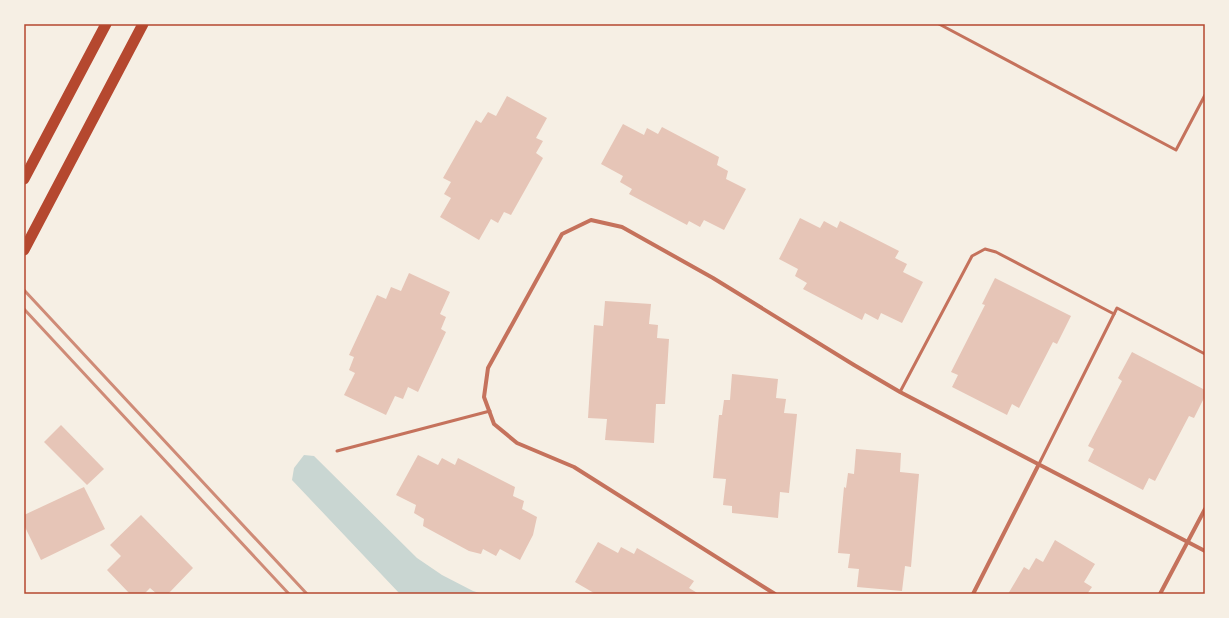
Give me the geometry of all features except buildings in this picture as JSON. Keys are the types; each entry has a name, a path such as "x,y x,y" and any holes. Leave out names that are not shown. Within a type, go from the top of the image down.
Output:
{"highway":[{"path":"24,179 106,24"},
{"path":"24,250 143,24"}],"street":[{"path":"775,594 574,468 517,443 494,424 484,397 488,368 562,234 591,220 622,227 713,278 900,392 1205,551"},
{"path":"973,594 1039,464"},
{"path":"1160,594 1205,509"}],"lane":[{"path":"939,24 1176,150 1205,94"},
{"path":"900,392 972,256 984,250 996,252 1114,314"},
{"path":"1039,464 1117,308 1205,354"},
{"path":"337,451 490,411"}],"shaded area":[{"path":"304,455 314,456 417,558 442,575 473,591 483,594 400,594 292,480 294,468"}],"railway":[{"path":"24,290 307,594"},
{"path":"24,309 289,594"}]}
